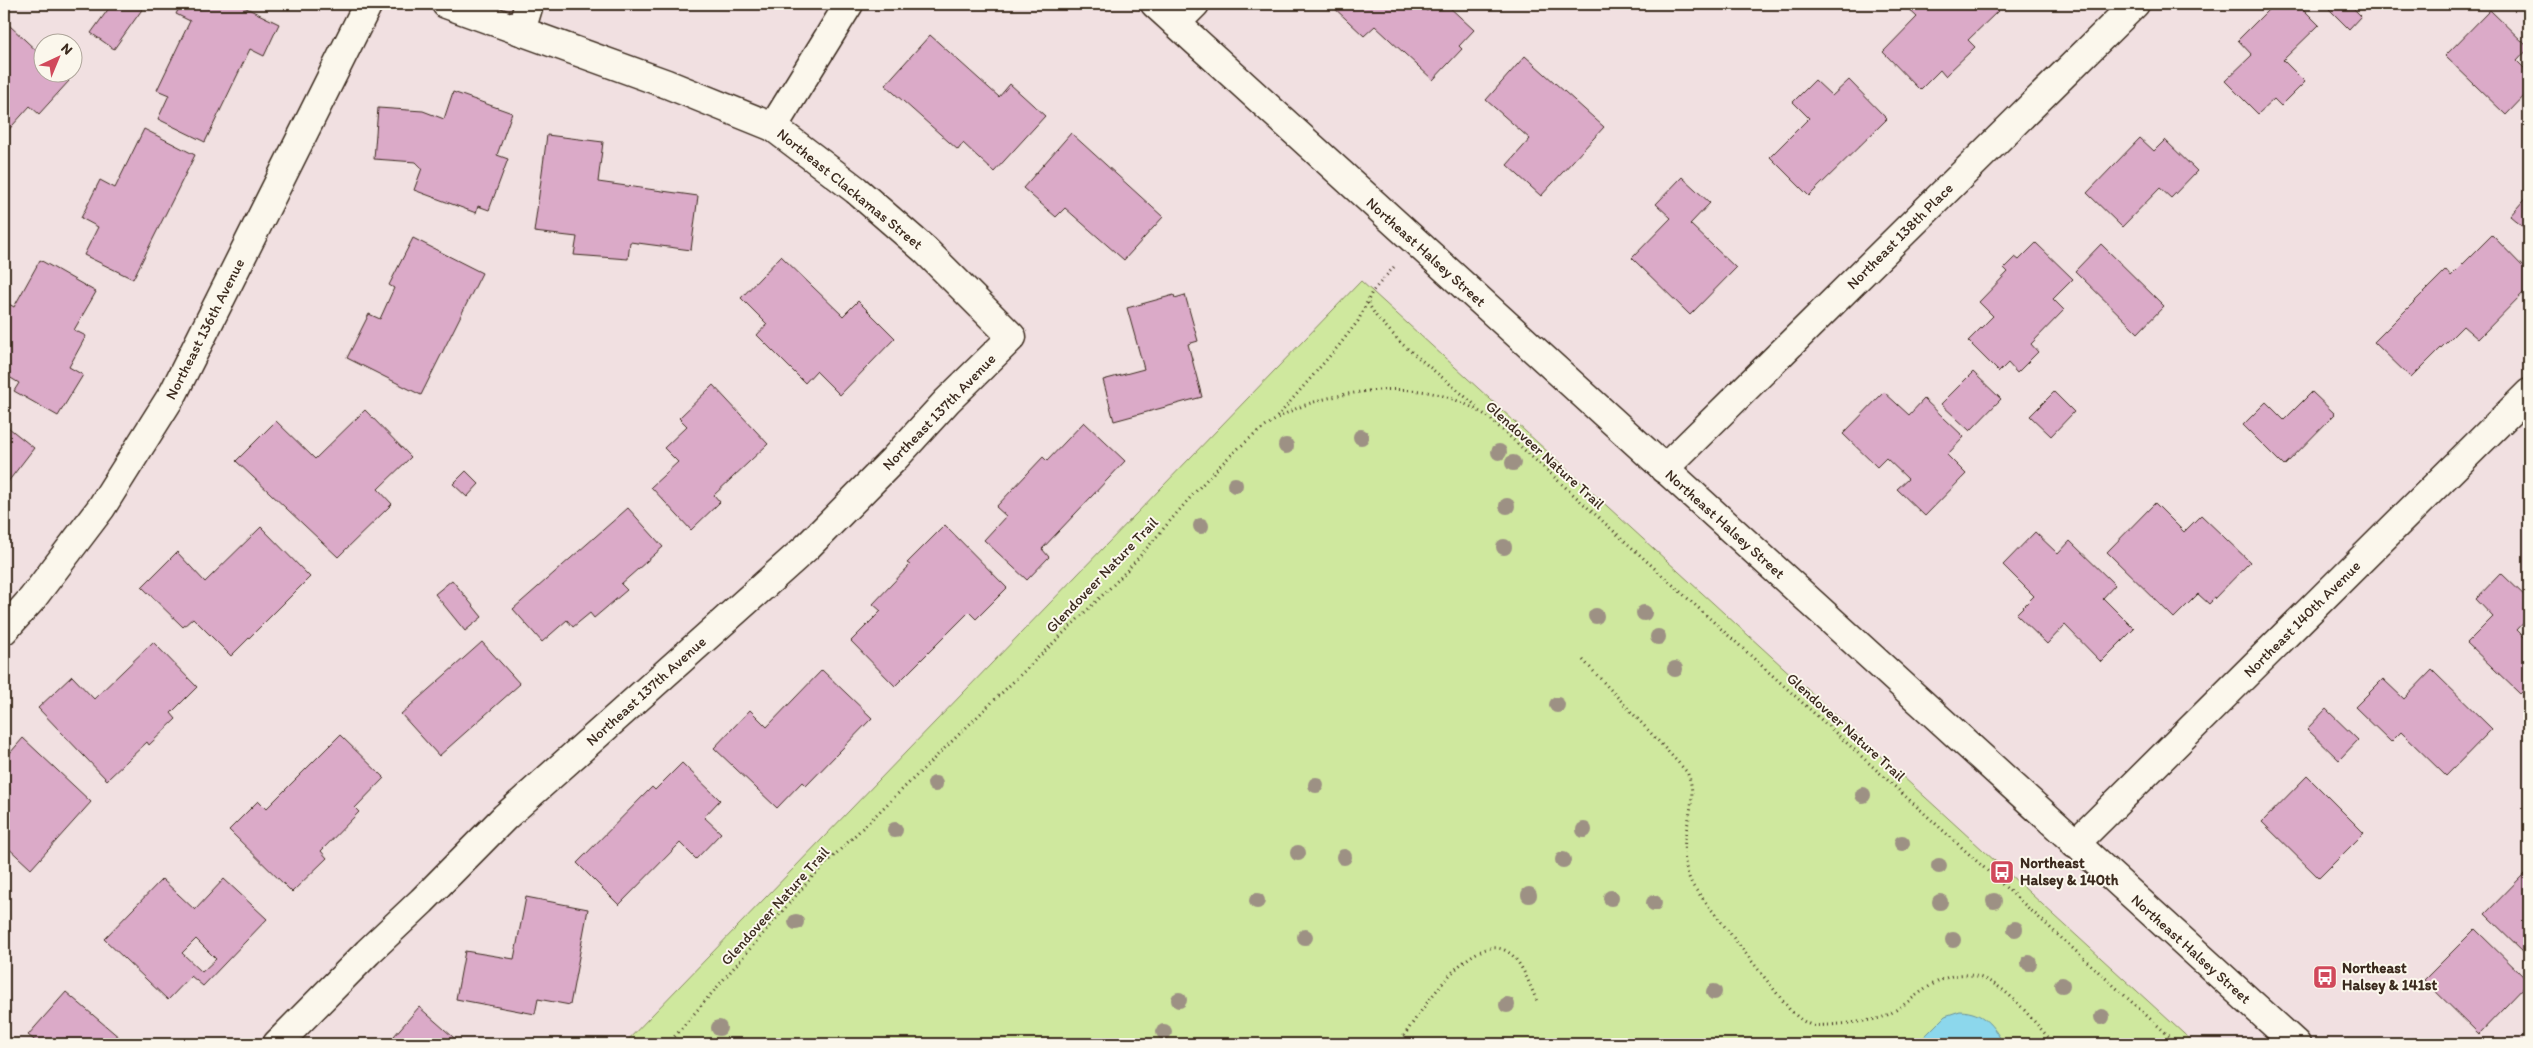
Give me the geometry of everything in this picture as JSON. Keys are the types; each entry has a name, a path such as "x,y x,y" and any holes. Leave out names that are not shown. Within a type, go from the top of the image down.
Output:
{"street":[{"name":"Northeast 136th Avenue","path":"4,630 32,599 101,508 174,392 368,4"},
{"name":"Northeast Clackamas Street","path":"446,4 667,84 774,126 856,190 925,250 1012,337"},
{"path":"520,31 529,4"},
{"path":"774,126 849,4"},
{"name":"Northeast Halsey Street","path":"1156,4 1185,13 1415,242 2296,1044"},
{"name":"Northeast 138th Place","path":"1664,469 2135,4"},
{"name":"Northeast 137th Avenue","path":"278,1044 368,952 422,902 505,818 807,547 893,460 947,401 1012,337"},
{"name":"Northeast 140th Avenue","path":"2075,844 2529,393"}],"path":[{"path":"1275,420 1341,343 1368,303 1372,292 1415,242"},
{"path":"1368,303 1376,316 1402,344 1432,367 1488,416"},
{"name":"Glendoveer Nature Trail","path":"668,1044 811,878 1120,577 1200,487 1250,439 1275,420 1314,403 1339,396 1383,389 1408,389 1465,402 1488,416 2178,1044"},
{"path":"1583,660 1687,772 1692,782 1692,796 1683,844 1686,873 1693,886 1790,1010 1801,1020 1820,1026 1883,1017 1941,979 1977,976 1996,984 2011,996 2056,1044"},
{"path":"1398,1044 1449,975 1464,960 1487,948 1499,948 1512,956 1523,970 1537,1002"}],"green space":[{"path":"1361,281 2195,1044 624,1044"}],"water":[{"path":"1960,1011 1981,1017 1991,1025 2004,1044 1917,1044 1945,1016"}],"building":[{"path":"112,4 146,4 114,49 91,33"},
{"path":"181,4 238,4 279,24 264,56 250,49 205,142 158,119 169,95 157,90 190,21 176,14"},
{"path":"1332,4 1419,4 1427,11 1434,4 1446,4 1474,30 1459,46 1462,49 1433,80 1375,26 1364,36"},
{"path":"1903,4 1991,4 1998,11 1968,40 1975,47 1945,76 1940,70 1920,90 1883,52 1917,17"},
{"path":"2274,4 2298,4 2319,25 2283,60 2305,82 2281,106 2274,99 2258,114 2225,81 2252,55 2238,40"},
{"path":"2334,4 2349,4 2361,16 2349,29 2329,9"},
{"path":"2490,10 2529,48 2517,61 2529,73 2529,91 2506,115 2445,56"},
{"path":"9,25 32,47 32,82 68,82 39,114 30,106 4,135 4,30"},
{"path":"930,35 999,97 1010,84 1045,116 994,172 963,143 958,150 885,85"},
{"path":"1525,56 1604,127 1541,196 1507,165 1530,139 1486,100"},
{"path":"1815,80 1832,96 1849,80 1887,119 1809,196 1770,157 1809,118 1793,102"},
{"path":"453,92 512,113 497,155 508,159 489,210 478,206 476,213 414,190 422,168 416,162 374,159 378,108 423,111 444,119"},
{"path":"144,129 195,155 133,279 84,255 98,227 81,218 100,180 115,188"},
{"path":"1071,133 1163,217 1124,260 1065,208 1056,217 1023,188"},
{"path":"547,135 603,142 598,182 698,196 691,250 630,242 628,259 574,255 577,237 534,232"},
{"path":"2140,138 2154,151 2165,140 2197,171 2171,198 2160,188 2122,227 2087,193"},
{"path":"1682,177 1710,203 1690,224 1736,268 1690,315 1632,258 1671,218 1656,204"},
{"path":"2529,194 2529,232 2510,216"},
{"path":"2492,235 2529,273 2529,287 2478,339 2463,326 2411,378 2374,342 2446,270 2451,276"},
{"path":"413,238 482,273 421,395 347,358 369,314 380,319 394,288 389,285"},
{"path":"2036,243 2073,279 2053,299 2064,310 2031,344 2038,352 2017,373 2008,363 1999,372 1968,341 1993,316 1979,302 2008,272 2004,268 2015,257 2019,260"},
{"path":"2101,244 2164,306 2138,333 2075,271"},
{"path":"781,256 843,316 858,301 895,338 840,395 816,371 805,383 757,335 767,324 741,298"},
{"path":"40,260 96,292 74,330 86,336 69,367 83,375 58,416 14,391 19,383 4,374 4,301 14,307"},
{"path":"1174,295 1175,298 1185,295 1198,341 1188,344 1202,397 1114,421 1103,380 1144,369 1127,308"},
{"path":"1973,372 2001,399 1970,431 1941,404"},
{"path":"713,385 768,444 714,495 720,502 691,530 651,487 678,462 664,448 687,426 679,418"},
{"path":"1884,392 1909,415 1924,399 1964,437 1947,455 1966,474 1925,516 1897,489 1908,479 1886,458 1877,467 1843,434"},
{"path":"2054,392 2074,412 2051,436 2030,416"},
{"path":"2312,392 2335,414 2284,466 2243,425 2266,402 2284,420"},
{"path":"365,410 411,457 378,489 392,504 338,557 236,461 276,421 315,459"},
{"path":"1084,422 1125,461 1042,549 1049,557 1027,580 984,540 1006,516 996,507 1043,457 1047,461"},
{"path":"4,424 34,448 4,487"},
{"path":"466,471 479,484 467,497 453,484"},
{"path":"2155,503 2184,532 2201,515 2250,562 2209,604 2198,594 2174,618 2107,552"},
{"path":"628,508 663,547 621,584 627,590 594,618 590,613 573,627 567,620 542,642 513,609"},
{"path":"945,525 1007,588 976,619 969,612 895,686 851,641 881,611 873,604 910,565 907,563"},
{"path":"261,527 310,577 231,656 193,618 183,627 142,587 177,552 205,582"},
{"path":"2035,532 2058,554 2070,541 2115,585 2103,598 2134,629 2101,662 2065,625 2047,644 2016,614 2034,596 2003,565"},
{"path":"2501,573 2529,600 2529,617 2517,630 2529,642 2529,685 2520,694 2467,643 2493,617 2476,599"},
{"path":"452,580 482,617 465,631 435,594"},
{"path":"153,642 197,687 171,713 176,719 149,745 147,742 107,780 38,708 72,676 94,699"},
{"path":"482,642 520,684 439,756 401,714"},
{"path":"822,670 872,718 806,786 802,782 777,808 714,748 750,710 767,727"},
{"path":"2432,670 2492,729 2446,776 2401,732 2391,742 2355,707 2383,679 2404,699"},
{"path":"2326,709 2358,740 2339,760 2307,729"},
{"path":"340,735 384,778 355,808 359,812 321,851 327,858 292,892 229,830 258,801 266,809"},
{"path":"23,738 91,802 31,869 4,844 4,796 10,789 4,784 4,760"},
{"path":"682,763 720,800 704,817 721,833 696,859 680,843 619,905 577,863 652,787 655,790"},
{"path":"2307,776 2364,833 2319,878 2262,822"},
{"path":"2524,874 2529,879 2529,957 2485,914"},
{"path":"162,879 195,910 224,879 267,919 203,986 191,976 168,1000 104,939","holes":["196,939 216,959 202,972 182,953"]},
{"path":"526,897 588,909 570,1005 538,999 535,1014 456,999 465,951 514,959"},
{"path":"2475,929 2529,982 2479,1034 2424,980"},
{"path":"66,992 127,1044 39,1044 28,1035"},
{"path":"419,1007 461,1044 403,1044 394,1036"}],"place":[{"name":"Northeast Halsey & 140th","path":"2002,872"},
{"name":"Northeast Halsey & 141st","path":"2325,977"}]}
